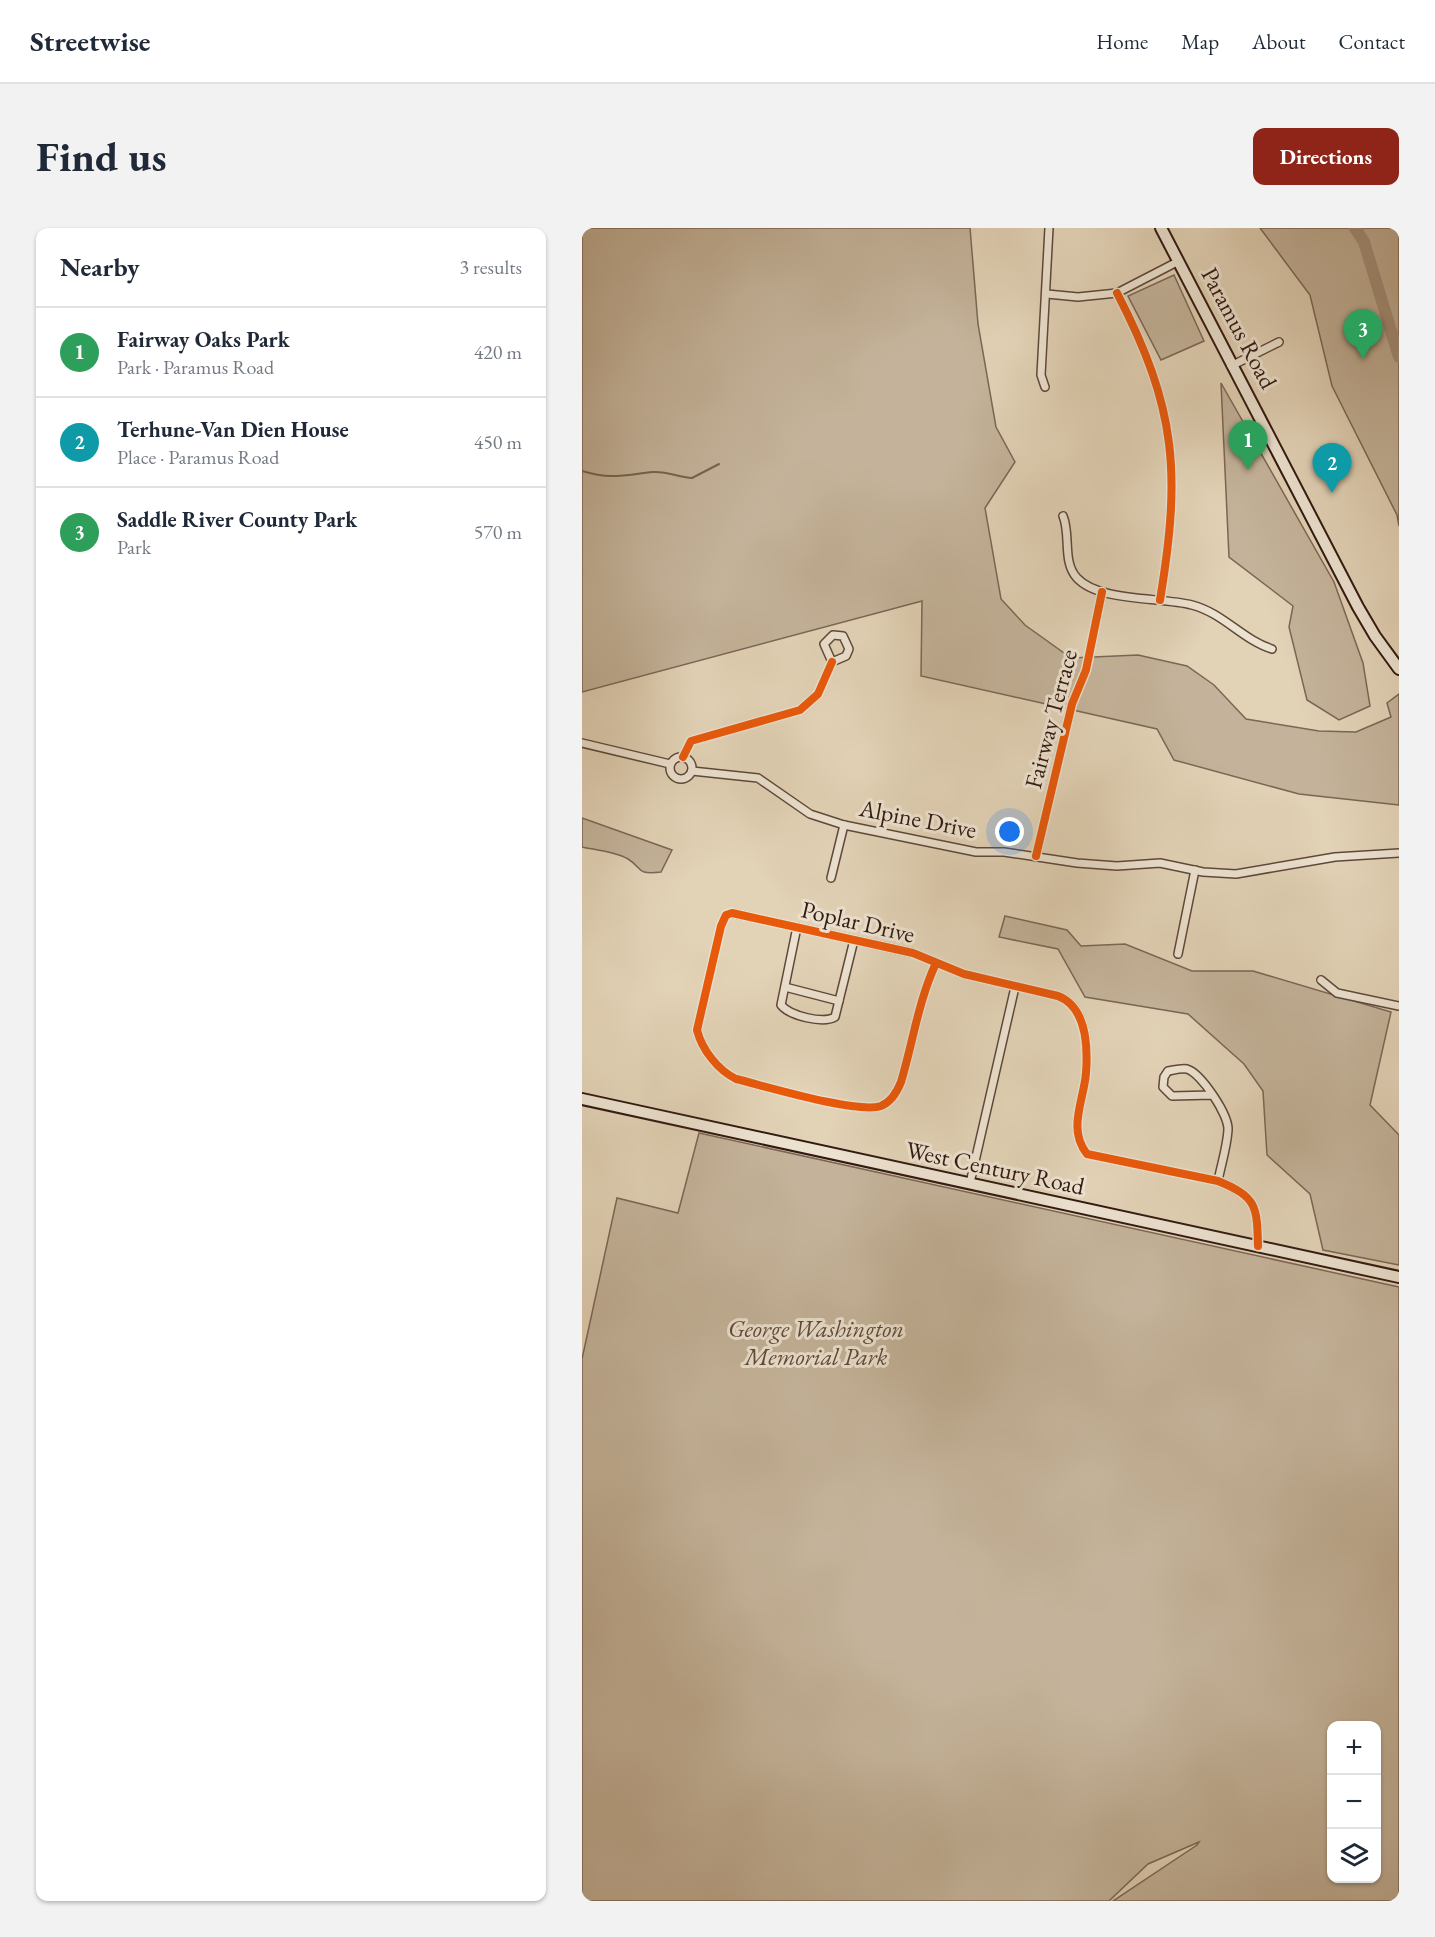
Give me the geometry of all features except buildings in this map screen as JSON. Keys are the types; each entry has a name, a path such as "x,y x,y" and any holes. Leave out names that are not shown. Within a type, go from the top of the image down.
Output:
{"main road":[{"name":"Paramus Road","path":"1161,228 1358,607 1375,636 1399,669"},
{"name":"West Century Road","path":"582,1099 1399,1277"}],"street":[{"path":"1045,387 1041,375 1049,228"},
{"path":"1047,294 1078,297 1117,294 1179,261"},
{"path":"1117,294 1154,376 1169,437 1172,517 1160,600"},
{"path":"1231,366 1279,342"},
{"path":"1063,516 1068,527 1068,558 1072,571 1083,583 1102,591 1204,609 1228,621 1260,645 1272,649"},
{"name":"Fairway Terrace","path":"1036,856 1072,704 1086,670 1102,591"},
{"path":"683,757 691,741 800,710 818,694 832,662"},
{"path":"582,743 670,764"},
{"path":"676,757 683,757 691,762 692,771 687,778 676,778 671,774 670,764 676,757"},
{"name":"Alpine Drive","path":"692,771 758,778 810,814 844,825 976,852 1036,856 1097,865 1160,863 1217,873 1256,872 1335,857 1399,854"},
{"path":"831,878 844,825"},
{"path":"1178,954 1195,870"},
{"name":"Poplar Drive","path":"936,963 923,991 896,1093 889,1102 880,1106 858,1107 736,1079 723,1071 703,1047 696,1030 723,920 732,913 913,953 964,974 1067,1000 1077,1010 1084,1028 1086,1072 1077,1134 1087,1154 1218,1181"},
{"path":"797,927 781,1005 787,1012 828,1021 835,1017 854,940"},
{"path":"1321,980 1337,993 1399,1006"},
{"path":"785,987 839,1001"},
{"path":"970,1183 1015,987"},
{"path":"1212,1095 1172,1096 1164,1087 1164,1077 1168,1071 1186,1069 1195,1073 1212,1095 1227,1118 1228,1129 1218,1181 1244,1193 1253,1203 1257,1218 1258,1246"}],"green space":[{"path":"582,228 970,228 978,324 996,427 1015,462 985,508 1001,599 1025,625 1071,658 1138,655 1187,666 1214,685 1246,719 1319,731 1356,732 1391,717 1387,703 1399,694 1399,805 1299,794 1174,760 1157,729 921,676 922,601 582,692"},
{"path":"1260,228 1399,228 1399,526 1397,515 1332,386 1310,295"},
{"path":"1174,275 1204,341 1161,360 1128,296"},
{"path":"1221,383 1334,582 1363,663 1370,706 1339,720 1307,700 1289,627 1293,606 1229,557"},
{"path":"582,818 672,850 661,872 643,872 633,862 623,857 582,847"},
{"path":"1005,916 1067,930 1081,946 1125,944 1192,971 1253,971 1391,1012 1370,1105 1399,1135 1399,1265 1323,1250 1310,1194 1267,1155 1263,1091 1244,1064 1188,1014 1085,997 1058,949 999,937"},
{"name":"George Washington Memorial Park","path":"699,1133 1399,1287 1399,1901 1113,1901 1199,1842 1148,1864 1109,1901 582,1901 582,1359 617,1198 678,1213"}],"waterway":[{"path":"1355,228 1364,242 1399,357"},
{"path":"582,471 610,476 658,472 692,478 719,464"}],"cycle path":[{"path":"1117,293 1152,372 1163,408 1169,442 1171,515 1160,600"},
{"path":"1036,856 1072,704 1086,670 1102,592"},
{"path":"683,757 691,741 800,710 818,694 832,662"},
{"path":"936,963 920,1007 901,1082 893,1096 881,1106 832,1103 736,1079 712,1059 699,1037 697,1030 721,926 726,915 732,913 913,953 964,974 1058,996 1074,1009 1083,1028 1086,1073 1077,1125 1081,1144 1087,1154 1218,1181 1241,1192 1248,1198 1255,1212 1258,1246"}],"place":[{"name":"Saddle River County Park","path":"1363,359"},
{"name":"Fairway Oaks Park","path":"1248,470"},
{"name":"Terhune-Van Dien House","path":"1332,493"}]}
